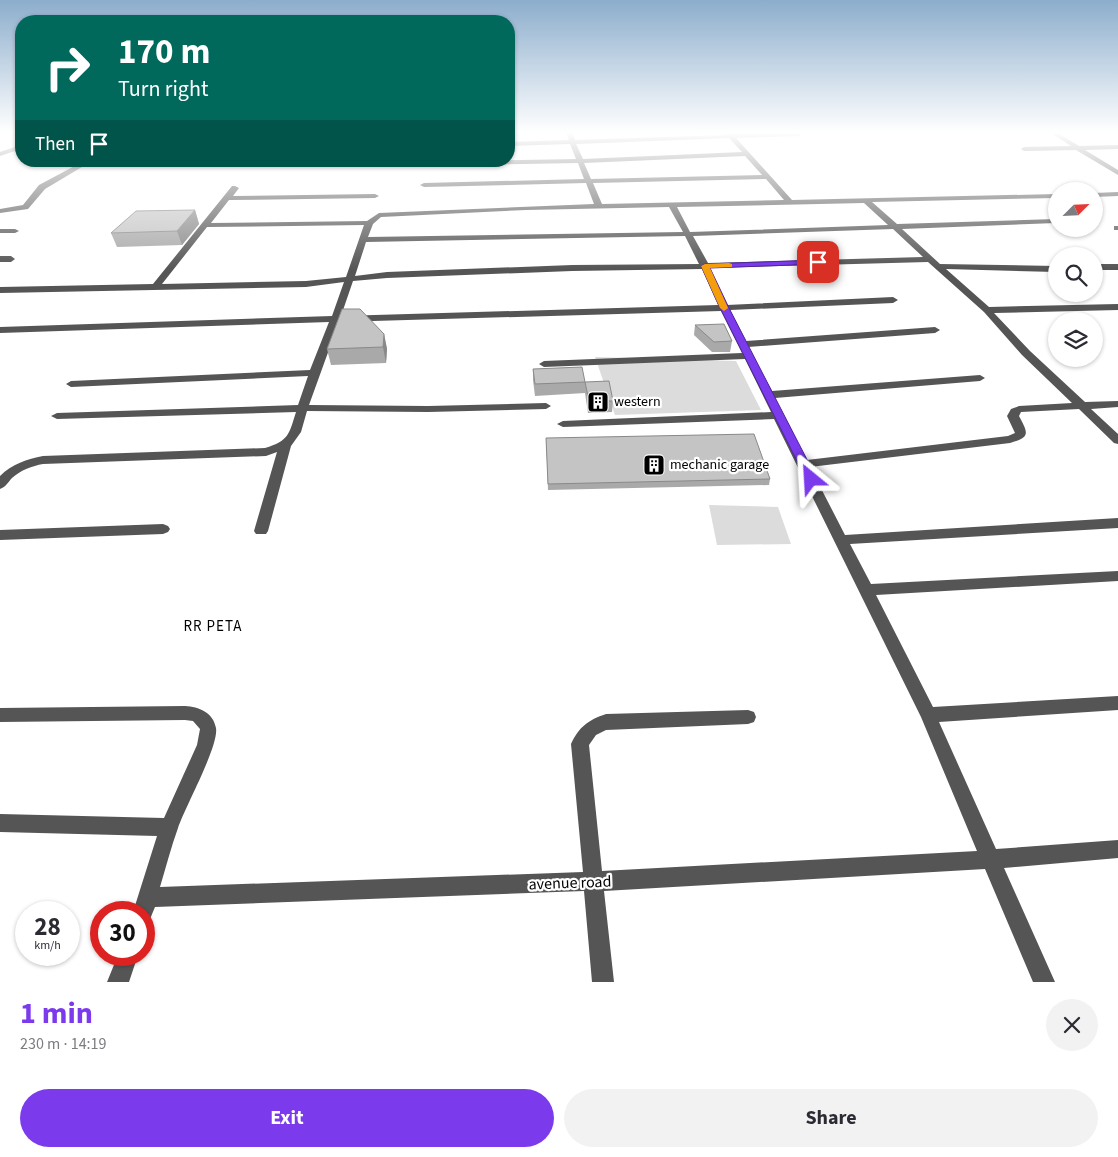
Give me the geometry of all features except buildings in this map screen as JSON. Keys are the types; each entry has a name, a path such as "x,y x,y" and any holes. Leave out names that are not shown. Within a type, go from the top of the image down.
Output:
{"street":[{"path":"0,212 25,207 42,186 55,179"},
{"path":"588,179 599,207"},
{"path":"424,185 703,179"},
{"path":"770,179 790,202"},
{"path":"156,286 235,188"},
{"path":"1103,195 1118,194"},
{"path":"228,198 375,196"},
{"path":"261,531 285,446 295,432 368,223 379,215 391,213 599,207 1048,196"},
{"path":"865,200 987,310 1026,353 1118,440"},
{"path":"672,205 705,266 724,308 804,464 928,715 1044,982"},
{"path":"362,240 688,234 1048,221"},
{"path":"205,225 368,223"},
{"path":"0,231 15,231"},
{"path":"0,259 11,259"},
{"path":"0,290 306,284 387,275 572,268 930,259"},
{"path":"938,266 1048,269"},
{"path":"1103,267 1118,267"},
{"path":"0,330 724,308 893,300"},
{"path":"987,310 1118,307"},
{"path":"743,344 935,330"},
{"path":"544,364 749,356"},
{"path":"71,384 314,374"},
{"path":"768,395 980,378"},
{"path":"804,464 1010,439 1021,435 1021,430 1013,416 1015,411 1028,408 1118,404"},
{"path":"57,416 303,408 428,409 546,406"},
{"path":"563,424 778,415"},
{"path":"0,485 5,476 15,469 43,460 266,452 285,446"},
{"path":"842,540 1118,523"},
{"path":"0,535 164,529"},
{"path":"867,590 1118,576"},
{"path":"928,715 1118,703"},
{"path":"0,715 197,714 204,720 208,729 205,746 169,827 147,901"},
{"path":"603,982 580,744 586,732 596,725 606,722 748,717"},
{"path":"0,823 169,827"},
{"name":"avenue road","path":"155,905 991,860 1118,848"},
{"path":"118,982 124,966"}],"shaded area":[{"path":"595,357 736,361 761,410 615,415"},
{"path":"709,505 778,507 791,544 717,545"}],"slow traffic":[{"path":"724,308 705,266 729,265"}],"place":[{"name":"western","path":"598,402"},
{"name":"mechanic garage","path":"654,465"}],"district":[{"name":"RR PETA","path":"213,626"}],"route":[{"path":"811,479 716,292 705,266 818,262"}]}
